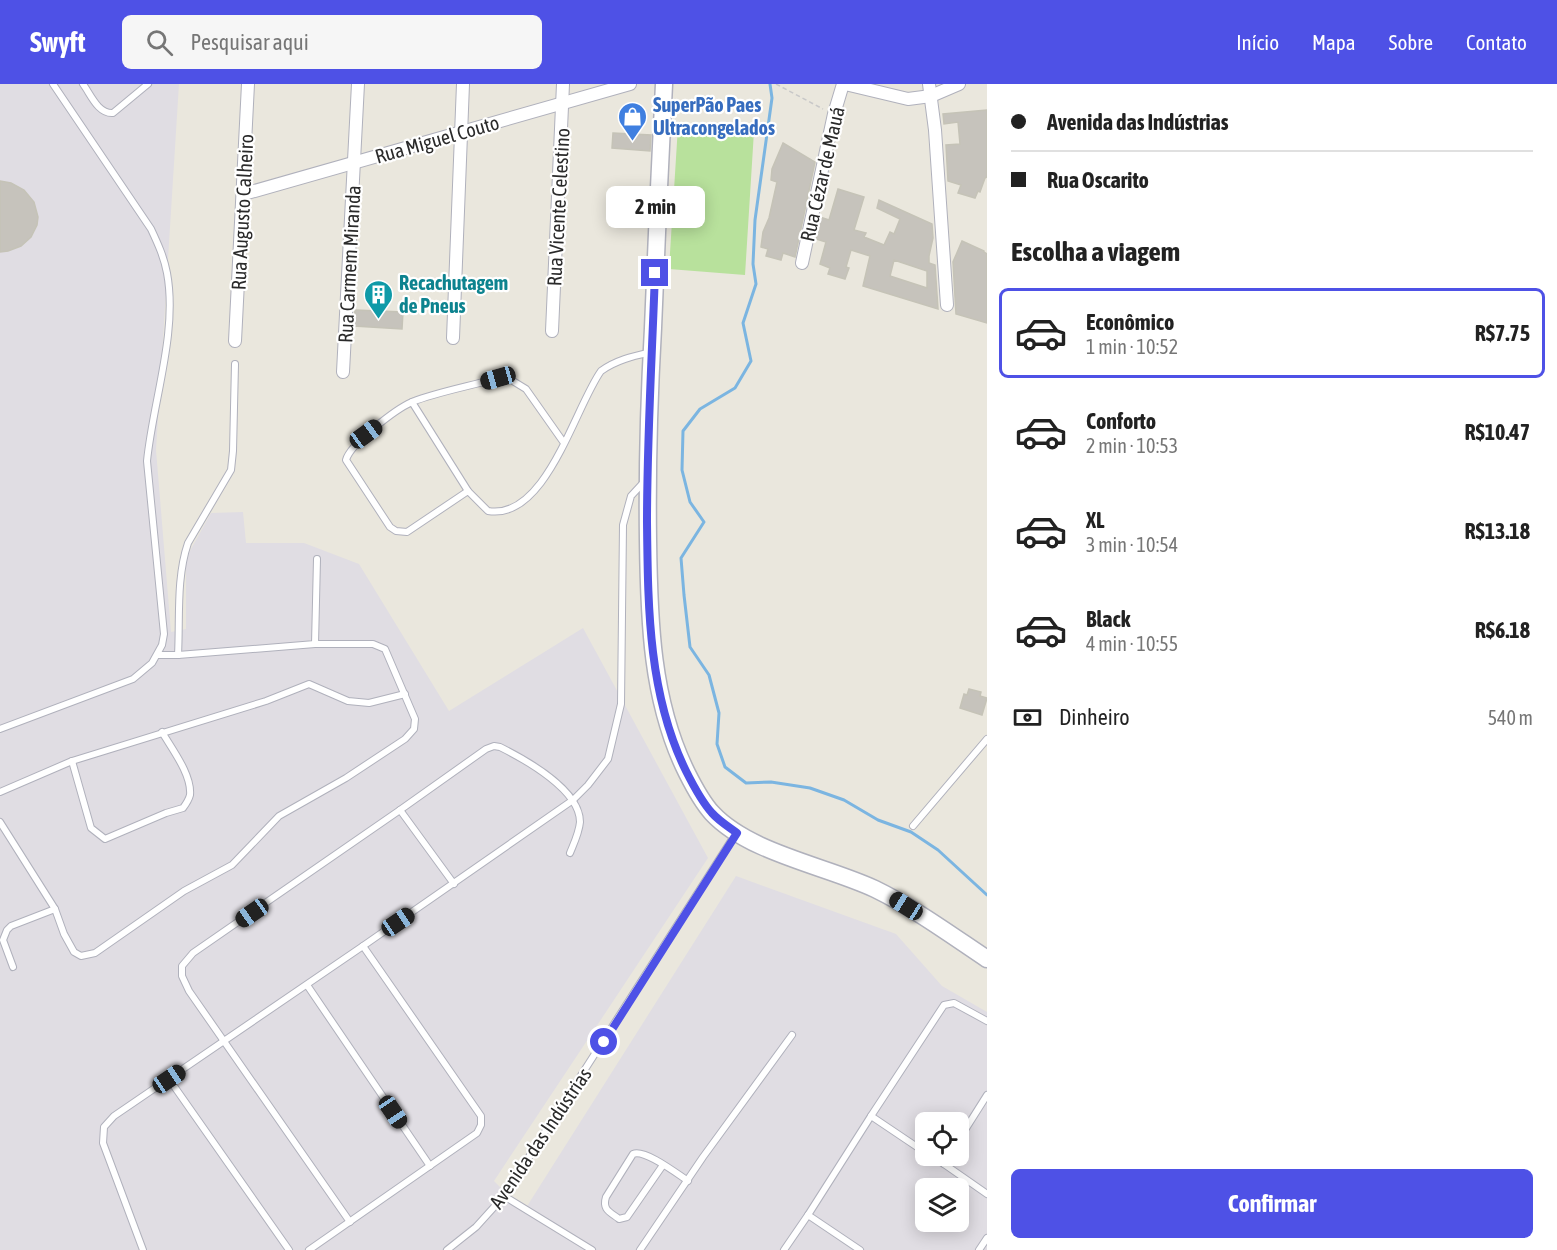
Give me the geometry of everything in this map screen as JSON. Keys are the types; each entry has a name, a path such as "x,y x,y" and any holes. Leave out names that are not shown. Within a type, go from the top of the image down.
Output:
{"main road":[{"path":"664,84 647,479 650,616 654,661 663,711 674,746 696,790 712,814 737,833 759,844 855,880 890,897 987,959"}],"street":[{"name":"Rua Augusto Calheiro","path":"235,341 248,84"},
{"name":"Rua Carmem Miranda","path":"343,372 358,84"},
{"path":"453,338 463,84"},
{"name":"Rua Vicente Celestino","path":"552,331 563,84"},
{"name":"Rua Miguel Couto","path":"244,194 630,84"},
{"path":"844,84 898,98 916,98 930,90 959,84"},
{"name":"Rua Cézar de Mauá","path":"802,263 834,114 844,84"},
{"path":"930,90 947,305"}],"lane":[{"path":"0,729 133,679 144,671 158,655 164,634 147,461 168,331 170,295 167,272 161,251 151,230 52,84"},
{"path":"83,84 100,110 109,114 148,84"},
{"path":"412,402 468,491 488,511 506,511 537,489 564,443 601,371 630,357 652,352"},
{"path":"178,655 182,567 185,551 231,470 235,364"},
{"path":"468,491 407,532 402,532 390,527 347,465 347,455 366,434 412,402 498,378 508,378 526,389 564,443"},
{"path":"142,1250 103,1143 104,1127 114,1116 573,800 608,759 621,704 623,525 631,496 647,479"},
{"path":"315,644 317,559"},
{"path":"0,822 55,909 64,934 74,952 81,956 95,953 184,891 232,865 279,816 346,778 405,739 416,723 389,653 382,646 315,644 158,655"},
{"path":"0,792 72,761 266,701 309,684 348,701 369,703 405,694"},
{"path":"72,761 91,828 105,839 183,808 190,797 181,763 162,732"},
{"path":"913,826 987,739"},
{"path":"350,1222 189,991 181,971 185,961 193,953 400,810 451,772 494,746 512,753 561,785 573,800 580,823 570,853"},
{"path":"400,810 454,884"},
{"name":"Avenida das Indústrias","path":"447,1250 476,1227 504,1196 737,833"},
{"path":"13,967 3,940 7,930 55,909"},
{"path":"309,1250 477,1133 481,1125 481,1116 363,946"},
{"path":"307,985 430,1166"},
{"path":"784,1250 944,1005 954,1003 987,1021"},
{"path":"640,1250 792,1035"},
{"path":"169,1079 289,1250"},
{"path":"969,1124 987,1095"},
{"path":"871,1116 915,1146"},
{"path":"663,1165 627,1217 619,1219 605,1209 606,1197 633,1154 638,1152 644,1153 663,1165 688,1181"},
{"path":"947,1166 987,1194"},
{"path":"504,1196 592,1250"},
{"path":"808,1215 860,1250"},
{"path":"979,1250 986,1243"}],"path":[{"path":"776,84 834,114"}],"shaded area":[{"path":"0,84 179,84 156,450 171,632 186,629 186,558 211,513 243,512 246,543 304,543 359,564 449,711 583,628 708,858 494,1181 524,1211 736,876 896,934 942,986 987,1012 987,1250 0,1250"}],"green space":[{"path":"678,126 754,131 745,275 669,269"}],"building":[{"path":"987,110 987,177 975,198 958,193 961,185 948,181 946,145 960,144 958,122 944,124 943,114"},
{"name":"SuperPão Paes Ultracongelados","path":"613,133 651,135 650,151 612,148"},
{"path":"783,143 815,162 795,257 783,253 781,260 766,256 768,249 761,247 777,182 771,180 772,169"},
{"path":"0,181 11,183 24,190 34,202 38,217 31,237 21,246 0,252"},
{"path":"838,189 864,197 854,230 866,233 864,237 884,245 890,232 894,234 900,219 877,208 879,200 932,224 933,238 929,263 935,265 938,309 863,286 870,256 851,250 845,279 828,274 830,268 820,264 826,242 816,239 820,217 829,220","holes":["894,260 927,271 927,288 890,276"]},
{"path":"962,241 987,254 987,323 956,314 953,262"},
{"name":"Recachutagem de Pneus","path":"355,310 403,312 402,329 354,326"},
{"path":"969,689 981,692 980,696 987,698 982,715 960,708 964,694 967,695"}],"waterway":[{"path":"770,84 772,98 755,220 753,264 756,284 743,323 751,361 735,388 700,409 683,431 682,470 690,502 704,522 681,558 690,647 709,675 719,713 717,744 725,767 746,783 771,782 810,788 844,800 878,820 911,832 938,850 987,895"}],"place":[{"name":"SuperPão Paes Ultracongelados","path":"632,142"},
{"name":"Recachutagem de Pneus","path":"378,320"}],"route":[{"path":"604,1042 737,833 712,814 696,790 674,746 663,711 654,661 648,558 647,479 655,273"}]}
